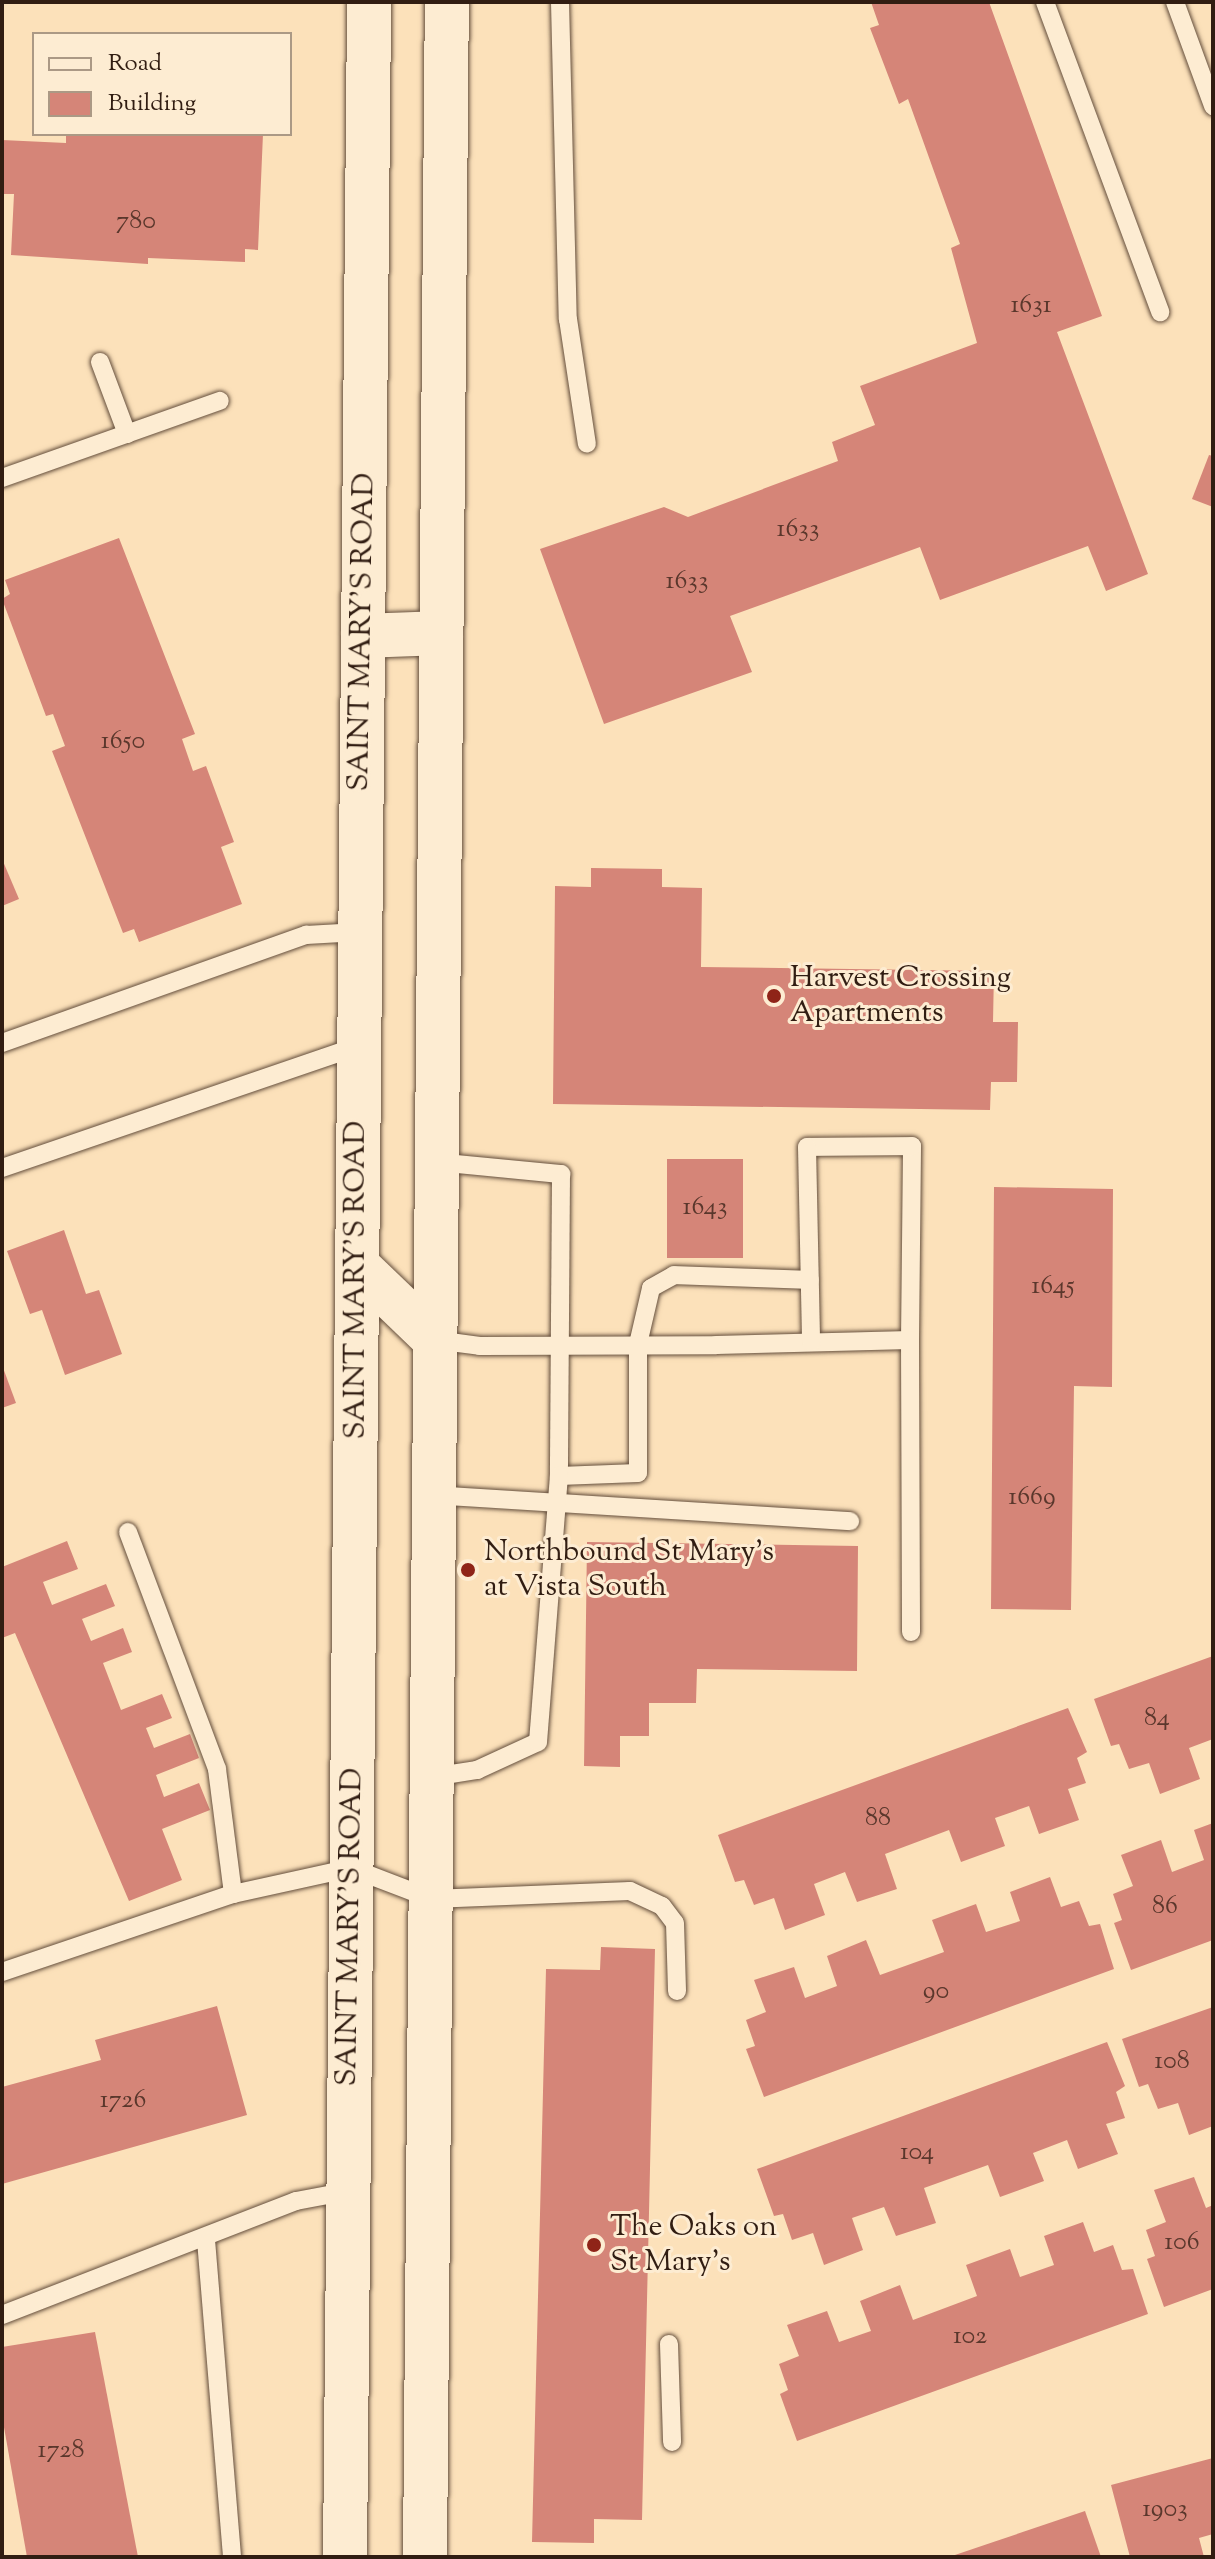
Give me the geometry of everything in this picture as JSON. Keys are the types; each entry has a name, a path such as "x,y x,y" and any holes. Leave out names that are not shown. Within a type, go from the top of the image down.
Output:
{"main road":[{"name":"SAINT MARY’S ROAD","path":"345,2557 369,2"},
{"path":"425,2557 447,2"},
{"path":"363,636 441,633"},
{"path":"358,1266 435,1340"}],"lane":[{"path":"560,2 568,319 587,444"},
{"path":"1045,2 1160,312"},
{"path":"1175,2 1213,106"},
{"path":"100,362 127,434"},
{"path":"2,478 220,401"},
{"path":"2,1043 306,935 359,932"},
{"path":"2,1168 359,1046"},
{"path":"811,1342 807,1147 912,1146 911,1632"},
{"path":"432,1777 477,1770 538,1742 559,1476 561,1174 436,1162"},
{"path":"559,1476 638,1473 638,1344 651,1288 674,1275 810,1280"},
{"path":"435,1340 559,1345 910,1340"},
{"path":"433,1495 557,1506 850,1521"},
{"path":"128,1532 217,1769 233,1894"},
{"path":"2,1972 233,1894 351,1868 432,1899 630,1891 662,1906 675,1923 677,1991"},
{"path":"2,2315 206,2240 296,2201 349,2191"},
{"path":"206,2240 232,2557"},
{"path":"669,2344 672,2442"}],"building":[{"path":"871,2 989,2 1102,316 1057,332 1148,574 1106,591 1088,546 940,600 920,547 730,616 752,672 604,724 540,549 664,507 688,517 838,461 832,442 875,425 860,386 977,343 951,248 960,244 908,99 899,104 870,28 879,25"},
{"path":"66,136 263,136 258,250 245,249 245,262 148,258 148,264 11,255 14,194 2,194 2,140 66,143"},
{"path":"1209,455 1213,456 1213,507 1192,499"},
{"path":"119,538 195,734 182,739 193,771 206,766 234,842 221,847 242,904 139,942 134,929 123,933 52,751 65,746 53,714 46,716 2,599 10,594 5,580"},
{"path":"2,859 19,899 2,906"},
{"name":"Harvest Crossing Apartments","path":"591,868 662,869 662,887 702,888 701,967 994,971 993,1022 1018,1022 1017,1082 991,1082 990,1110 553,1104 555,886 591,887"},
{"path":"667,1159 743,1159 743,1258 667,1258"},
{"path":"994,1187 1113,1189 1112,1387 1074,1386 1071,1610 991,1609"},
{"path":"64,1230 86,1294 99,1290 122,1354 65,1375 42,1310 30,1314 7,1251"},
{"path":"2,1365 16,1403 2,1408"},
{"path":"67,1541 78,1569 43,1582 52,1605 106,1584 115,1606 82,1619 91,1641 123,1628 132,1652 103,1663 121,1710 162,1694 172,1718 146,1728 154,1748 190,1734 199,1758 156,1775 164,1797 199,1783 210,1810 162,1829 182,1880 129,1901 15,1633 2,1638 2,1567"},
{"path":"587,1542 858,1546 857,1671 697,1669 696,1703 649,1703 649,1736 620,1736 620,1767 584,1766"},
{"path":"1213,1656 1213,1739 1189,1748 1200,1779 1160,1794 1149,1763 1129,1769 1119,1744 1111,1746 1094,1699"},
{"path":"1068,1708 1087,1752 1077,1758 1086,1783 1068,1789 1079,1820 1039,1834 1029,1806 995,1818 1005,1846 961,1862 949,1830 885,1854 897,1889 857,1902 845,1872 814,1884 825,1915 785,1930 774,1898 754,1905 744,1880 735,1882 718,1835"},
{"path":"1213,1823 1213,1940 1131,1970 1114,1923 1122,1920 1113,1894 1133,1886 1121,1855 1161,1840 1172,1872 1204,1860 1194,1830"},
{"path":"1050,1877 1061,1907 1079,1901 1089,1926 1100,1924 1114,1969 764,2097 746,2049 755,2046 746,2020 766,2012 754,1980 794,1967 805,1998 837,1986 827,1956 866,1940 880,1975 944,1952 932,1920 976,1904 986,1932 1020,1921 1010,1892"},
{"name":"The Oaks on St Mary's","path":"601,1947 655,1949 642,2520 594,2519 594,2543 532,2542 546,1969 600,1970"},
{"path":"217,2006 247,2115 2,2184 2,2087 101,2060 95,2040"},
{"path":"1213,2007 1213,2126 1189,2135 1178,2103 1158,2109 1148,2084 1139,2087 1122,2039"},
{"path":"1107,2042 1125,2086 1116,2092 1125,2118 1106,2124 1118,2154 1078,2169 1067,2140 1033,2153 1044,2181 1000,2197 988,2165 924,2188 936,2223 896,2236 884,2207 852,2218 863,2250 824,2265 813,2233 792,2240 783,2214 774,2216 757,2169"},
{"path":"1194,2177 1206,2208 1213,2205 1213,2289 1164,2307 1147,2259 1155,2256 1146,2230 1166,2222 1154,2190"},
{"path":"1083,2222 1094,2252 1113,2245 1122,2270 1133,2269 1148,2314 797,2441 780,2394 788,2390 779,2364 799,2356 787,2325 827,2311 839,2342 871,2331 860,2301 900,2285 913,2320 977,2296 966,2265 1010,2249 1020,2277 1054,2265 1044,2236"},
{"path":"95,2332 138,2557 27,2557 2,2416 2,2347"},
{"path":"1213,2458 1213,2534 1199,2538 1204,2557 1130,2557 1111,2485"},
{"path":"1085,2511 1101,2557 952,2557 952,2556"}],"place":[{"name":"Harvest Crossing Apartments","path":"774,996"},
{"name":"Northbound St Mary's at Vista South","path":"468,1570"},
{"name":"The Oaks on St Mary's","path":"594,2245"}]}
